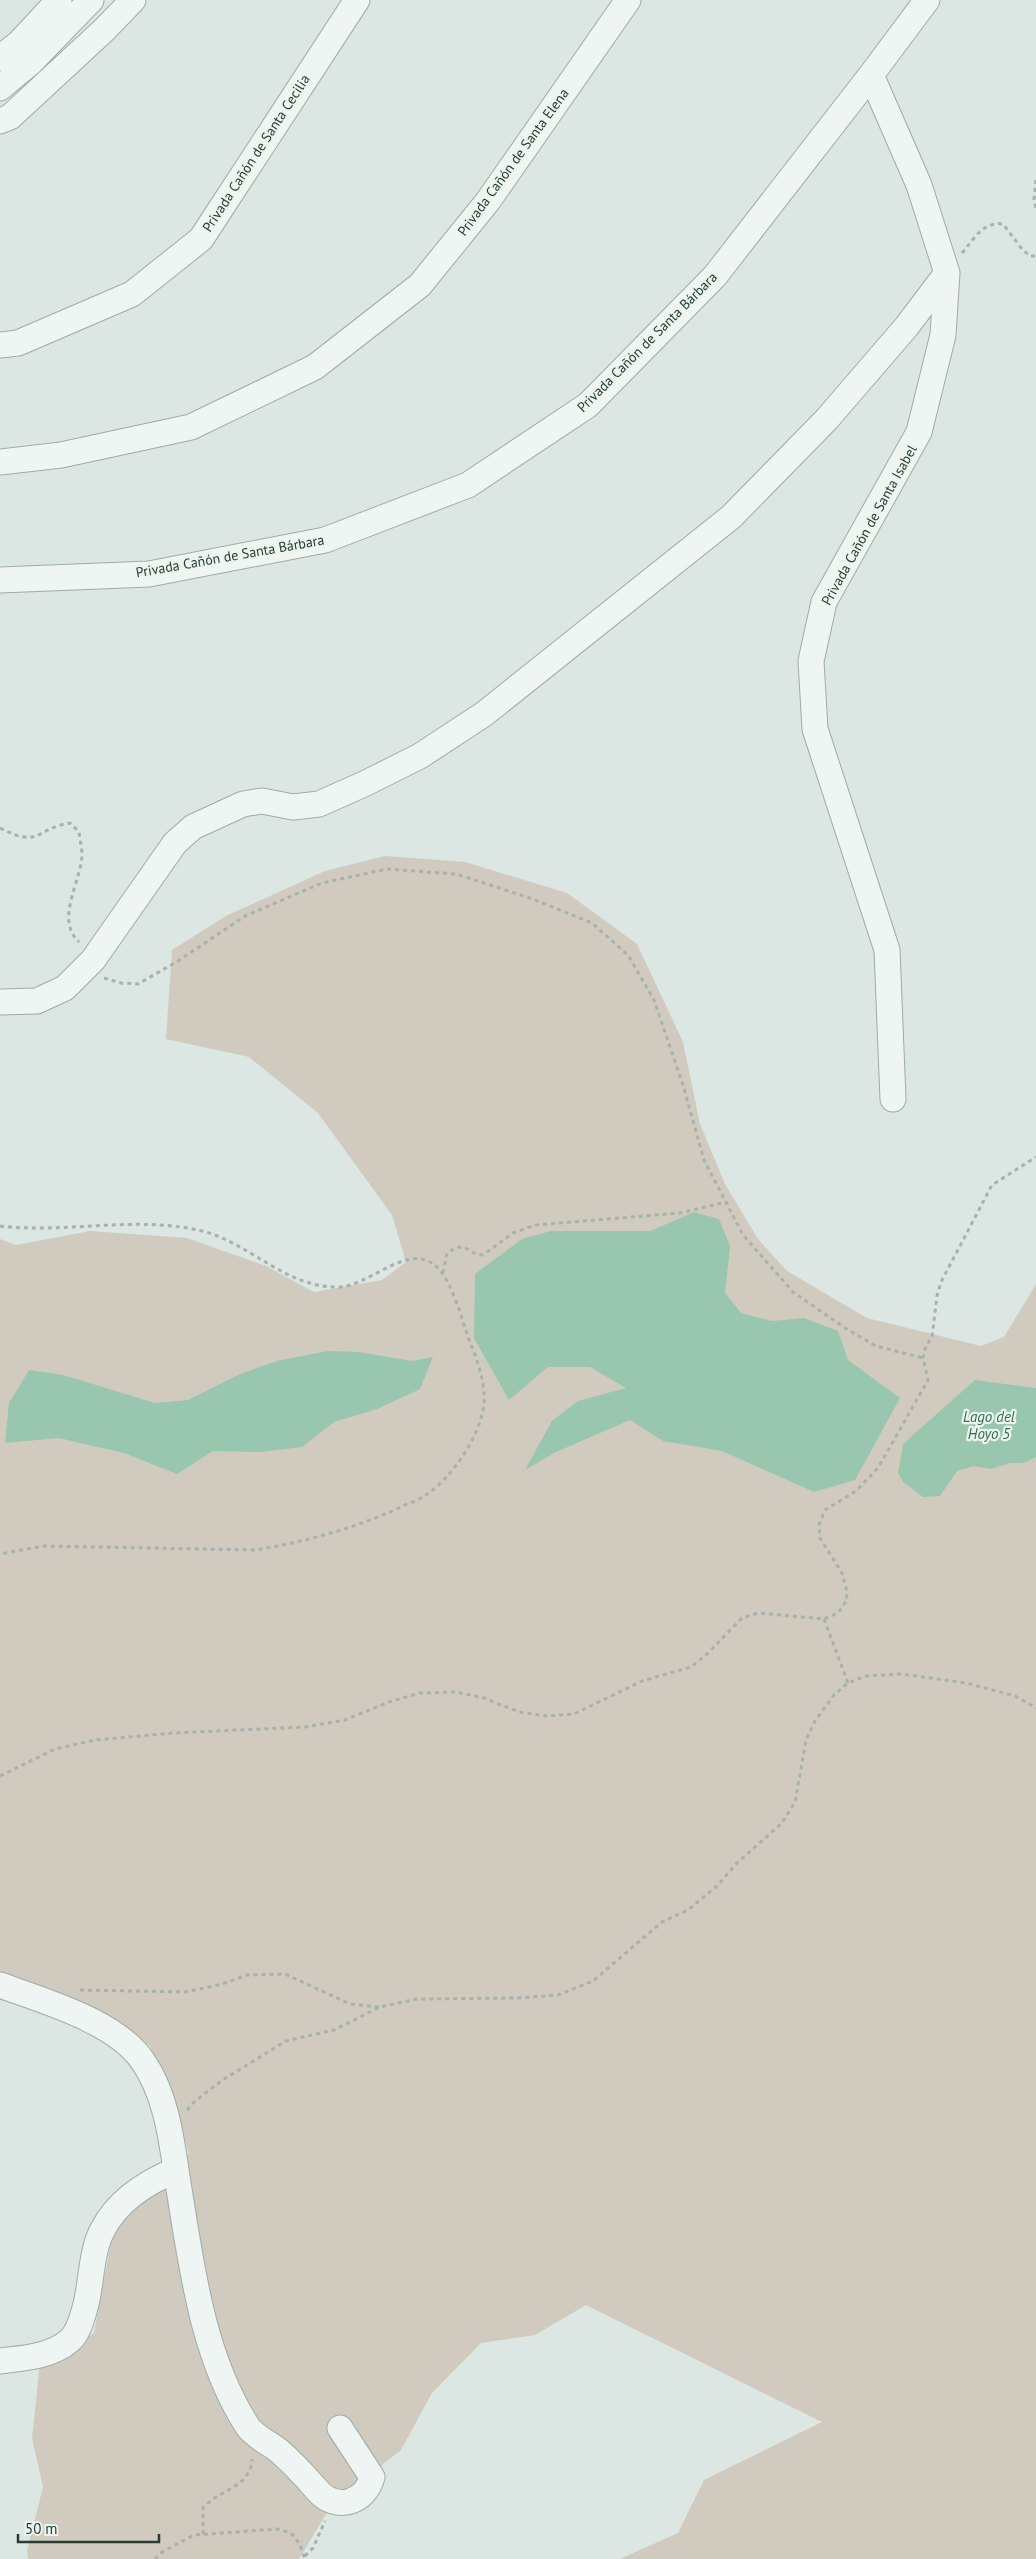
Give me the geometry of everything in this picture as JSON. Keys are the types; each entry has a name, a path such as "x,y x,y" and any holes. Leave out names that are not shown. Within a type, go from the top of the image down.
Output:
{"street":[{"path":"0,58 19,43 59,0"},
{"path":"0,88 30,63 91,0"},
{"path":"0,121 17,110 104,30 133,0"},
{"name":"Privada Cañón de Santa Cecilia","path":"0,345 18,344 132,294 201,239 357,0"},
{"name":"Privada Cañón de Santa Elena","path":"0,462 61,455 191,427 314,367 420,285 488,201 628,0"},
{"name":"Privada Cañón de Santa Bárbara","path":"0,580 149,574 325,540 468,485 594,398 715,276 871,75 926,0"},
{"name":"Privada Cañón de Santa Isabel","path":"871,75 919,185 947,273 943,335 919,432 824,602 811,661 815,729 887,950 893,1099"},
{"path":"0,1002 37,1001 65,988 93,960 175,844 193,827 243,804 262,801 293,806 319,804 420,756 484,714 731,516 827,419 907,326 947,273"},
{"path":"0,1985 73,2014 115,2034 142,2059 160,2093 176,2170 196,2293 223,2378 249,2429 278,2450 323,2497 332,2502 345,2502 360,2498 369,2489 372,2477 340,2428"},
{"path":"0,2361 39,2356 70,2341 82,2318 102,2229 124,2203 141,2187 176,2170"}],"path":[{"path":"1036,180 1034,199 1036,209"},
{"path":"947,273 984,227 992,223 1004,224 1022,249 1030,256 1036,256"},
{"path":"0,828 19,837 37,838 56,826 70,824 79,832 82,856 68,924 72,935 93,960 106,980 138,984 178,961 246,916 322,883 387,869 456,874 530,898 592,923 628,955 654,1000 683,1085 704,1160 743,1235 793,1292 876,1346 923,1358"},
{"path":"0,1776 55,1749 95,1740 173,1733 304,1727 345,1720 389,1702 420,1693 456,1692 484,1698 519,1712 547,1716 574,1714 642,1681 691,1667 707,1654 742,1618 758,1613 824,1619 838,1613 847,1600 846,1587 842,1573 820,1538 819,1525 825,1510 856,1492 878,1468 928,1380 923,1358 926,1346 932,1337 937,1296 941,1282 992,1186 1004,1176 1027,1165 1036,1157"},
{"path":"443,1274 447,1254 457,1246 468,1247 478,1255 484,1256 513,1233 536,1225 680,1213 726,1202"},
{"path":"0,1226 39,1229 158,1226 202,1231 234,1243 301,1282 338,1288 365,1281 396,1263 415,1258 430,1262 443,1274 452,1293 480,1368 484,1403 474,1437 455,1466 426,1495 375,1519 288,1545 255,1550 44,1546 0,1554"},
{"path":"824,1619 848,1683"},
{"path":"168,2134 201,2096 221,2081 286,2041 334,2030 380,2007 417,1999 517,1998 558,1995 593,1981 662,1922 688,1910 710,1892 782,1823 795,1802 806,1740 815,1721 834,1695 848,1683 866,1676 902,1674 966,1683 1015,1696 1036,1708"},
{"path":"77,1990 186,1992 222,1984 247,1975 284,1974 350,2004 380,2007"},
{"path":"203,2534 203,2508 211,2498 241,2484 252,2470 253,2451 249,2429"},
{"path":"156,2559 162,2552 194,2535 277,2529 291,2534 305,2557 320,2535 332,2502"}],"shaded area":[{"path":"385,856 465,862 567,893 637,944 683,1042 700,1124 725,1184 758,1239 787,1271 867,1318 981,1346 1004,1337 1036,1284 1036,2559 620,2559 678,2533 704,2480 822,2422 586,2305 535,2335 481,2343 432,2393 401,2450 332,2504 299,2559 28,2559 27,2550 43,2487 32,2438 40,2363 94,2333 116,2215 189,2153 150,2046 94,2010 0,1972 0,1239 16,1245 90,1231 187,1238 266,1266 314,1292 382,1280 406,1262 392,1215 318,1113 249,1057 166,1039 172,950 226,916 325,871"}],"water":[{"path":"694,1212 719,1219 730,1246 725,1293 741,1313 772,1321 804,1318 838,1331 848,1360 900,1398 855,1480 814,1492 722,1451 663,1441 630,1420 556,1452 525,1470 552,1421 578,1401 626,1388 590,1367 548,1367 509,1400 474,1338 475,1274 522,1239 551,1231 651,1231"},
{"path":"328,1351 359,1352 412,1361 433,1357 420,1389 377,1409 334,1422 302,1447 260,1452 213,1451 177,1474 124,1453 59,1438 5,1443 9,1403 29,1370 63,1375 155,1403 188,1400 240,1374 277,1361"},
{"name":"Lago del Hoyo 5","path":"975,1380 1036,1388 1036,1457 1024,1463 1010,1463 991,1469 973,1466 957,1471 940,1496 923,1497 903,1482 898,1473 903,1444"}]}
